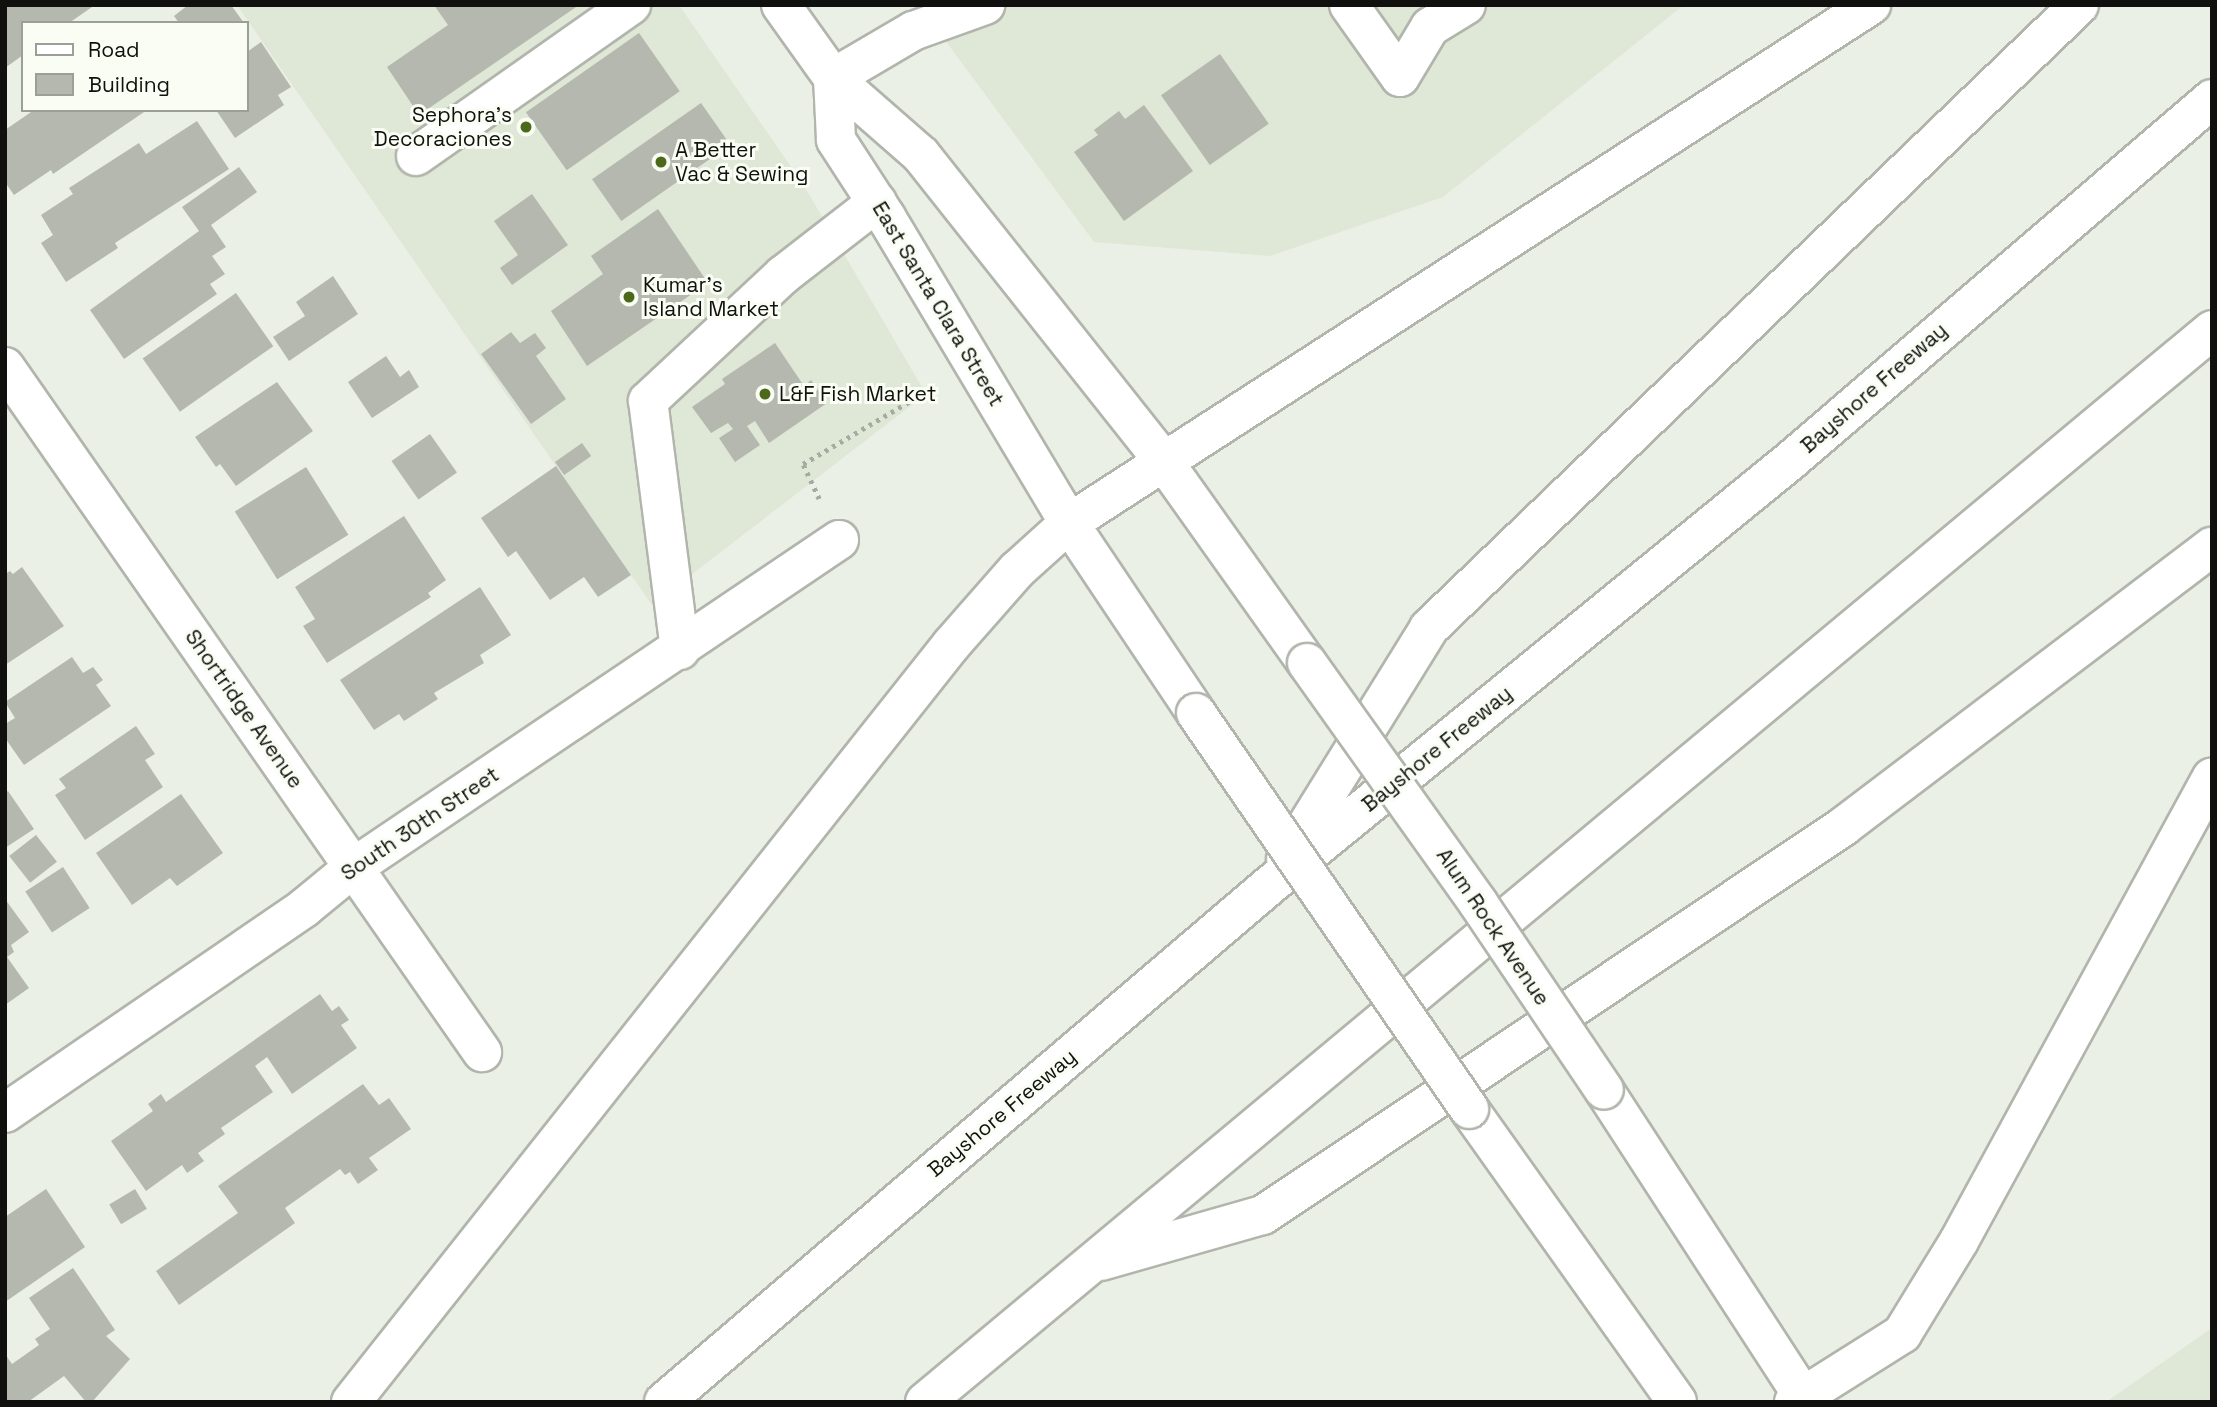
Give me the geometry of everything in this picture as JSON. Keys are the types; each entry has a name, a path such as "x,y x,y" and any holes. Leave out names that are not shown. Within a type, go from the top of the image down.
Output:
{"main road":[{"path":"416,156 631,5"},
{"path":"781,5 833,78 921,155 1164,462"},
{"path":"1349,5 1401,78 1430,27 1466,5"},
{"path":"351,1402 951,645 1017,570 1069,523 1871,5"},
{"path":"1270,885 1429,628 2079,5"},
{"path":"833,78 913,31 977,8"},
{"name":"East Santa Clara Street","path":"833,78 836,140 877,202 1069,523"},
{"name":"Bayshore Freeway","path":"664,1402 1270,885 1790,461 2212,99"},
{"path":"680,650 648,401 783,275 877,202"},
{"path":"925,1402 2212,330"},
{"name":"Shortridge Avenue","path":"5,367 482,1052"},
{"name":"Alum Rock Avenue","path":"1164,462 1478,903 1604,1090 1801,1400"},
{"path":"1069,523 1196,713 1504,1159 1676,1402"},
{"name":"South 30th Street","path":"5,1113 304,908 354,867 680,650 839,540"},
{"path":"1086,1266 1263,1215 1844,826 2212,547"},
{"path":"1801,1400 1902,1334 1959,1241 2212,777"}],"path":[{"path":"839,540 803,464 917,397"}],"shaded area":[{"path":"237,5 679,5 803,184 926,394 652,605"},
{"path":"919,5 1684,5 1443,197 1270,256 1094,242"},
{"path":"2212,1328 2212,1402 2106,1402"}],"building":[{"path":"5,5 91,5 92,7 72,21 21,21 21,56 5,68"},
{"path":"188,5 231,5 243,21 178,21 174,16"},
{"path":"434,5 579,5 419,115 387,67 448,25"},
{"path":"639,33 680,91 567,170 526,112"},
{"path":"261,42 291,87 278,95 284,105 235,138 217,112 248,112 248,51"},
{"path":"1220,54 1269,124 1210,165 1161,95"},
{"name":"A Better Vac & Sewing","path":"701,103 730,145 621,221 592,179"},
{"path":"1144,105 1193,171 1124,221 1074,152 1098,135 1094,130 1119,111 1125,119"},
{"path":"31,112 144,112 53,174 51,170 14,195 5,182 5,130"},
{"path":"197,121 229,169 115,243 118,248 66,282 41,243 53,235 41,215 73,194 69,188 139,143 146,154"},
{"path":"239,167 257,192 211,225 226,247 212,256 225,274 210,284 217,294 124,359 90,310 199,231 182,207"},
{"path":"532,194 568,245 512,285 500,268 518,255 494,221"},
{"name":"Kumar's Island Market","path":"658,209 708,283 587,366 551,311 603,274 591,256"},
{"path":"333,276 358,314 289,361 273,337 305,316 296,302"},
{"path":"236,293 273,346 180,412 143,358"},
{"path":"511,332 520,343 535,333 546,348 536,356 566,399 531,424 481,354"},
{"name":"L&F Fish Market","path":"775,343 804,386 811,380 827,403 769,443 755,421 747,426 760,445 735,462 719,438 733,429 728,423 711,433 692,407 725,384 722,379"},
{"path":"386,356 400,377 409,370 419,387 372,418 348,382"},
{"path":"277,382 313,431 236,486 220,464 216,467 195,437"},
{"path":"430,434 457,473 418,499 391,461"},
{"path":"582,443 591,456 564,475 555,462"},
{"path":"556,466 631,575 598,597 584,577 550,600 516,551 508,557 481,518"},
{"path":"306,467 348,535 277,579 235,512"},
{"path":"404,516 446,580 428,593 431,597 327,663 303,626 315,619 295,587"},
{"path":"22,567 64,626 5,665 5,574 10,571 13,574"},
{"path":"480,587 511,635 480,655 484,663 434,693 438,699 404,721 399,714 374,730 340,680"},
{"path":"72,657 83,673 93,667 103,680 96,685 111,706 24,765 5,738 5,724 15,718 5,702"},
{"path":"136,726 155,754 145,760 163,787 85,840 55,795 66,788 59,779"},
{"path":"8,791 34,829 5,848 5,793"},
{"path":"181,794 223,853 177,886 170,878 132,905 96,853"},
{"path":"36,835 57,862 30,883 9,856"},
{"path":"63,867 90,908 52,933 25,892"},
{"path":"5,899 29,932 11,945 14,952 7,957 29,988 5,1005"},
{"path":"320,994 332,1011 339,1006 349,1020 341,1025 357,1048 292,1094 267,1057 255,1066 273,1092 221,1128 225,1134 198,1153 204,1161 187,1173 182,1165 146,1191 111,1141 153,1111 148,1104 161,1094 166,1102"},
{"path":"363,1084 379,1105 389,1098 411,1129 369,1158 378,1170 358,1184 350,1172 345,1175 340,1169 285,1208 295,1223 179,1305 156,1271 238,1213 218,1186"},
{"path":"46,1189 85,1247 5,1302 5,1217"},
{"path":"135,1189 147,1209 121,1224 109,1204"},
{"path":"73,1268 115,1330 106,1336 130,1359 92,1402 86,1402 64,1376 28,1402 5,1402 5,1354 12,1364 39,1345 35,1339 50,1329 29,1298"}],"place":[{"name":"Sephora's Decoraciones","path":"526,127"},
{"name":"A Better Vac & Sewing","path":"661,162"},
{"name":"Kumar's Island Market","path":"629,297"},
{"name":"L&F Fish Market","path":"765,394"}]}
